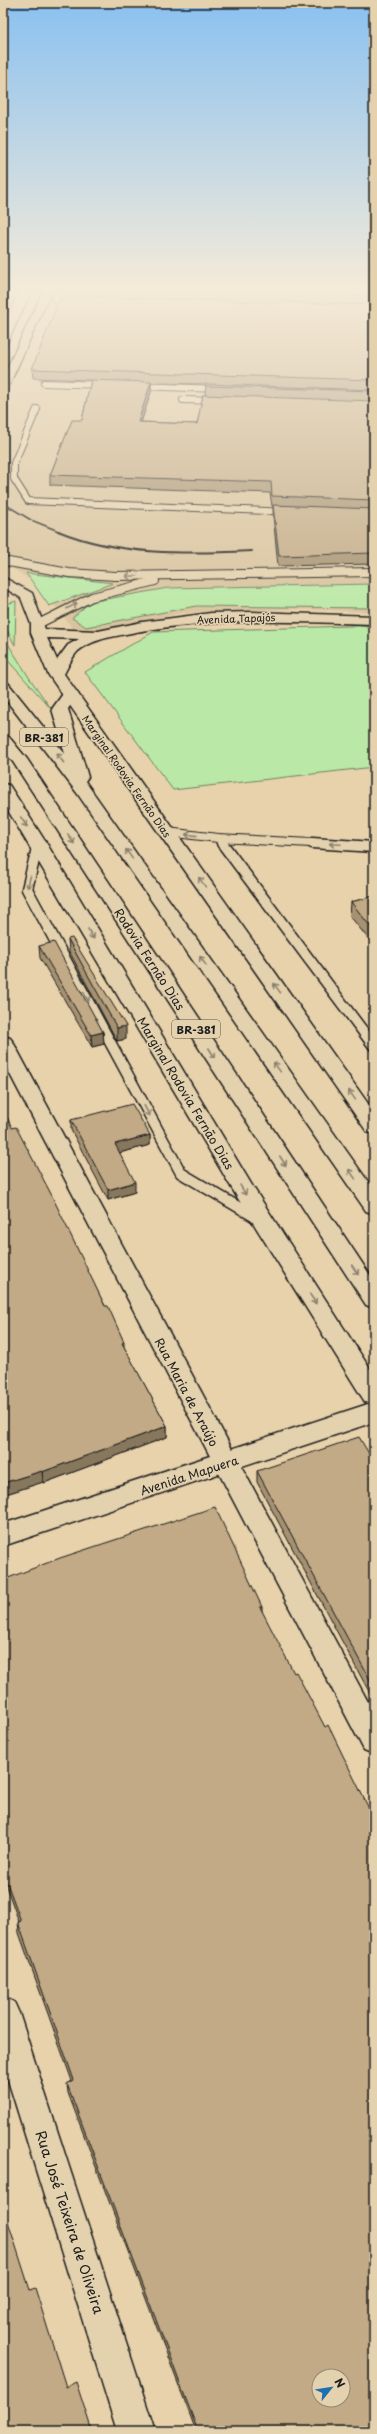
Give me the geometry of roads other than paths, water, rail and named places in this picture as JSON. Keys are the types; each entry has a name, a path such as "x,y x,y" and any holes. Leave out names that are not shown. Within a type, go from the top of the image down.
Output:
{"main road":[{"name":"Marginal Rodovia Fernão Dias","path":"3,581 27,596 56,674 374,1127"},
{"name":"Avenida Tapajós","path":"56,674 73,648 98,635 142,626 212,617 259,616 374,620"},
{"name":"Avenida Tapajós","path":"38,628 98,635"},
{"name":"BR-381","path":"3,686 38,728 83,789 374,1206"},
{"name":"BR-381","path":"70,694 60,710 83,789"},
{"name":"Rodovia Fernão Dias","path":"3,740 23,766 374,1299"},
{"name":"Marginal Rodovia Fernão Dias","path":"3,790 38,844 264,1222 374,1395"},
{"name":"Rua Maria de Araújo","path":"3,1042 225,1463 374,1741"},
{"name":"Avenida Mapuera","path":"3,1535 225,1463 374,1412"},
{"name":"Rua José Teixeira de Oliveira","path":"3,2014 136,2431"}],"lane":[{"path":"37,410 14,463 14,479 28,502 295,512"},
{"path":"3,561 69,573 115,576 374,572"},
{"path":"38,628 92,597 184,576"},
{"path":"167,832 218,838 374,847"},
{"path":"218,838 374,1046"},
{"path":"38,844 27,889 181,1173 264,1222"}],"railway":[{"path":"3,503 31,520 61,532"},
{"path":"58,531 105,545 154,552 203,553 252,551"}]}
